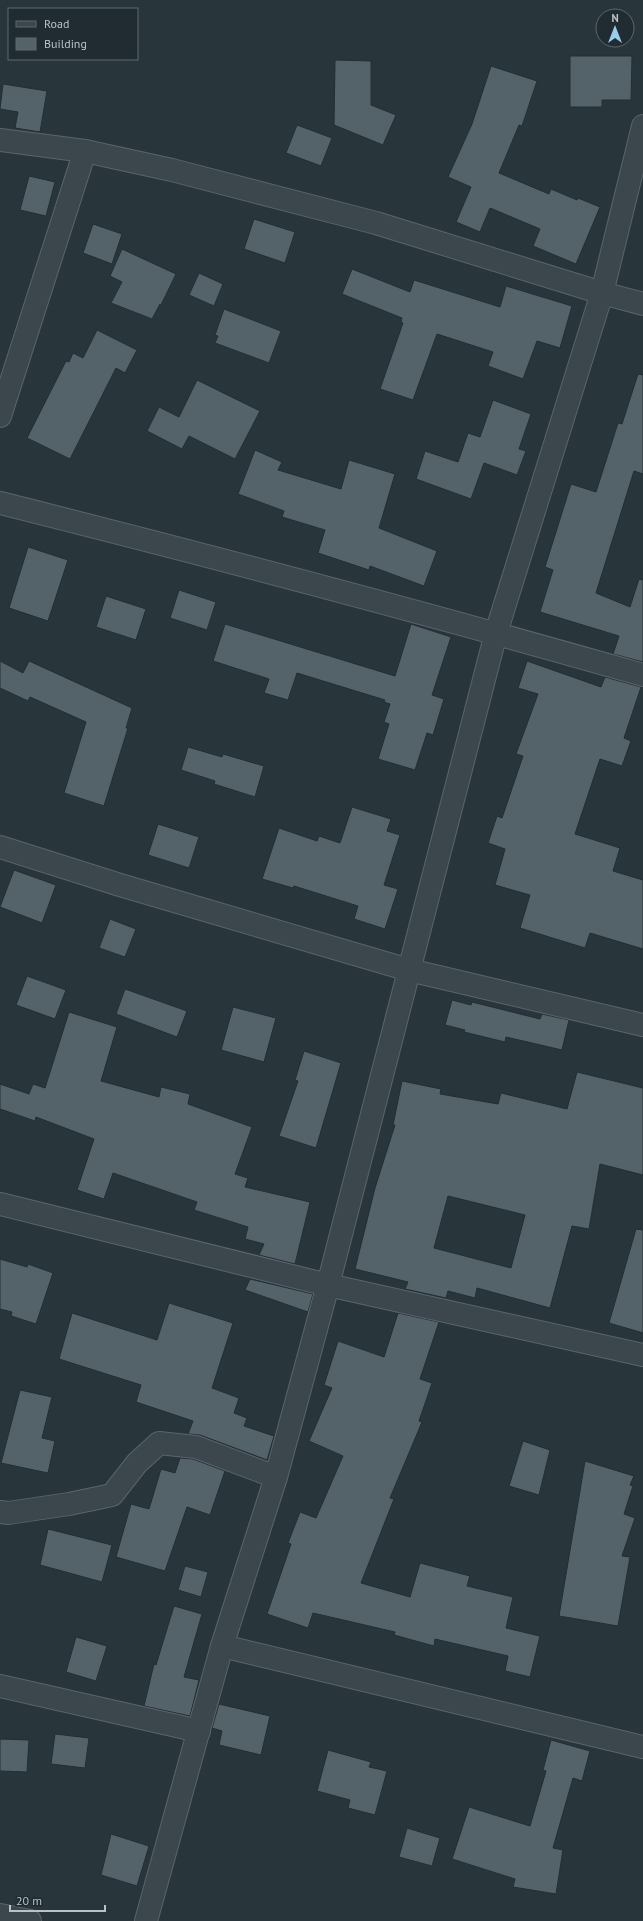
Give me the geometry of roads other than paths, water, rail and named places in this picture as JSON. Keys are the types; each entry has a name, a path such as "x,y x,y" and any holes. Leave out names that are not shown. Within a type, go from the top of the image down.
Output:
{"street":[{"path":"146,1921 222,1646 276,1477 328,1285 496,633 602,293 643,126"},
{"path":"0,140 85,151 172,170 376,223 602,293 643,304"},
{"path":"0,416 85,151"},
{"path":"0,503 190,551 496,633 643,675"},
{"path":"0,847 127,887 409,970 643,1025"},
{"path":"0,1204 328,1285 643,1355"},
{"path":"0,1512 8,1513 112,1496 136,1464 159,1443 196,1447 276,1477"},
{"path":"222,1646 643,1747"},
{"path":"0,1686 199,1730"},
{"path":"0,1915 30,1921"}]}
